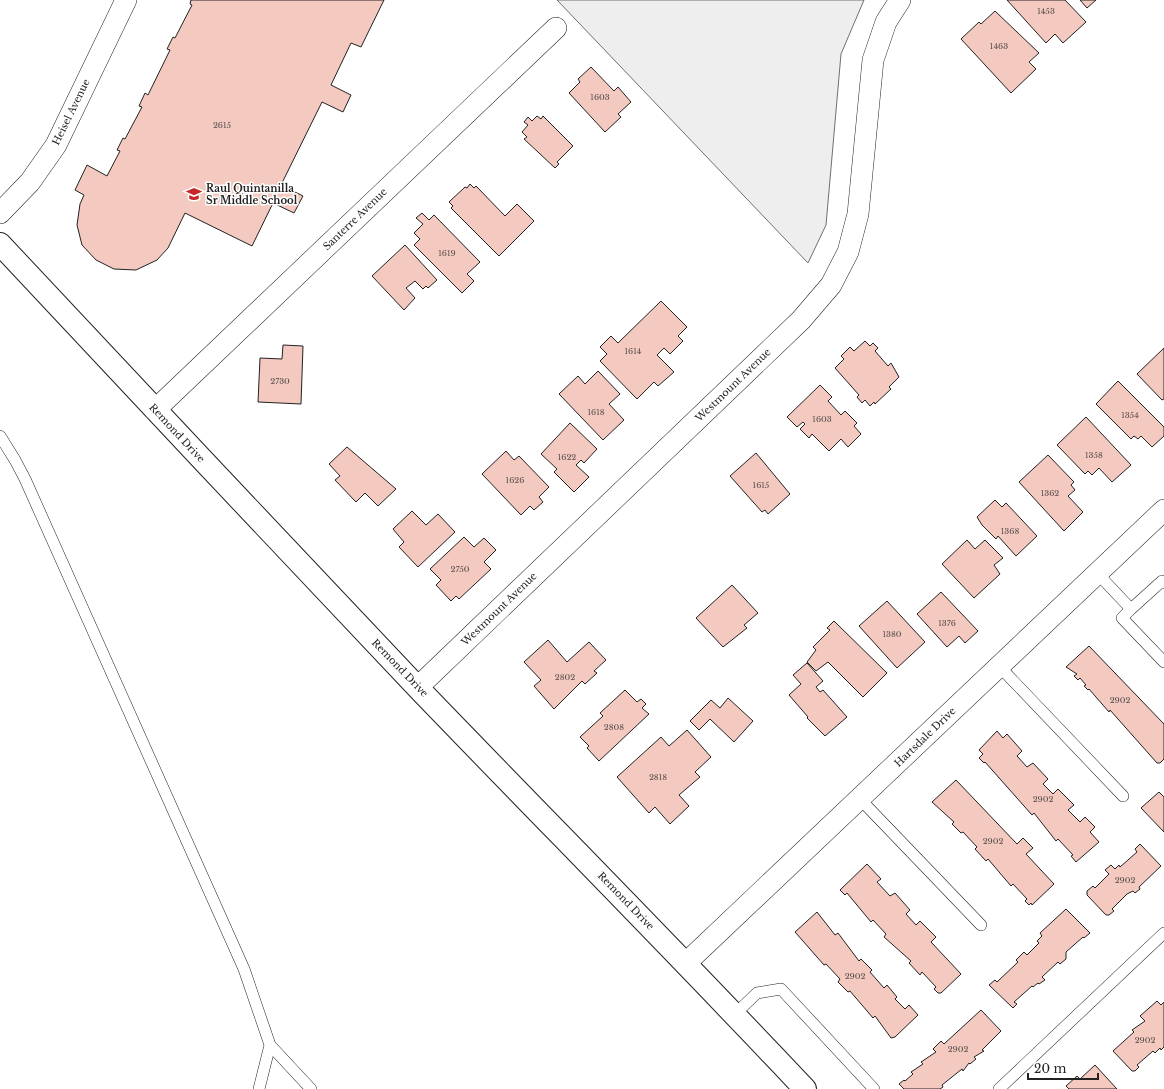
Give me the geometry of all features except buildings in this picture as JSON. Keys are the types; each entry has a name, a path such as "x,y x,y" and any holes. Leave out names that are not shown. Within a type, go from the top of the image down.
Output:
{"street":[{"name":"Heisel Avenue","path":"0,213 30,182 56,145 126,0"},
{"name":"Westmount Avenue","path":"418,687 801,320 831,284 848,252 858,214 872,60 886,22 900,0"},
{"name":"Santerre Avenue","path":"155,410 556,28"},
{"name":"Remond Drive","path":"0,244 418,687 686,963 805,1089"},
{"name":"Hartsdale Drive","path":"686,963 1164,510"}],"lane":[{"path":"0,436 25,479 244,969 270,1045 311,1089"},
{"path":"1097,572 1131,609"},
{"path":"1164,583 1162,581 1122,618 1164,662"},
{"path":"999,666 1123,796"},
{"path":"860,798 981,925"},
{"path":"999,1089 1164,933"},
{"path":"735,1014 757,993 781,989 874,1089"},
{"path":"259,1089 270,1045"}],"shaded area":[{"path":"557,0 864,0 841,54 826,225 808,263"}],"place":[{"name":"Raul Quintanilla Sr Middle School","path":"194,194"}]}
